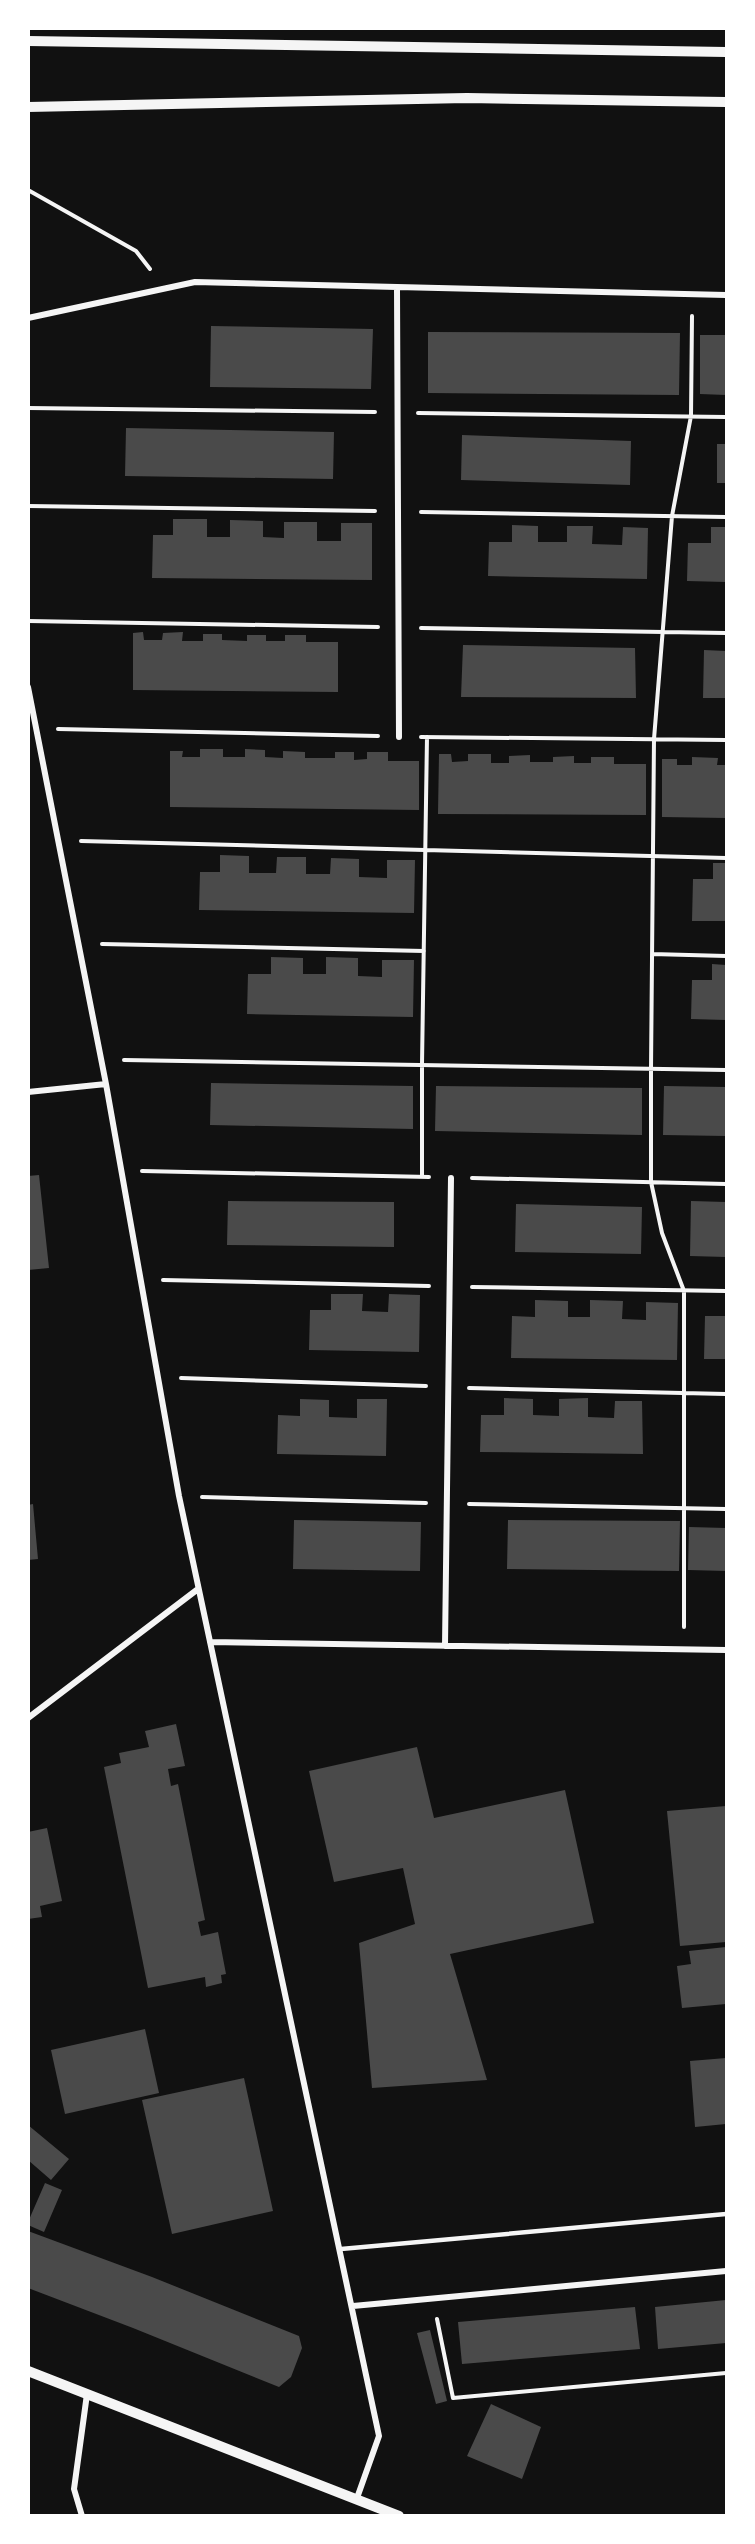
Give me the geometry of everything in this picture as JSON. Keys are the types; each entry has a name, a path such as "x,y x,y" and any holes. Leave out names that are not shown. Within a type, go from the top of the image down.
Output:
{"street":[{"path":"28,41 726,52"},
{"path":"28,107 147,106 323,99 467,98 726,102"},
{"path":"28,318 195,282 726,295"},
{"path":"397,288 399,737"},
{"path":"28,687 106,1084 198,1589 341,2249 379,2436 357,2498"},
{"path":"28,1092 106,1084"},
{"path":"445,1646 451,1178"},
{"path":"28,1718 198,1589"},
{"path":"210,1642 726,1650"},
{"path":"353,2306 726,2271"},
{"path":"28,2371 399,2516"},
{"path":"82,2516 74,2489 87,2394"}],"lane":[{"path":"341,2249 726,2214"}],"path":[{"path":"28,189 136,251 153,273 170,287"},
{"path":"684,1649 684,1291 662,1233 651,1182 651,1069 654,739 672,516 691,416 693,294"},
{"path":"422,1177 428,737"},
{"path":"59,840 726,858"},
{"path":"78,944 424,951"},
{"path":"652,954 726,956"},
{"path":"101,1060 726,1070"},
{"path":"120,1170 726,1184"},
{"path":"432,2298 453,2398 726,2373"}],"building":[{"path":"211,326 373,329 371,389 210,387"},
{"path":"428,332 680,333 679,395 428,393"},
{"path":"700,335 726,335 726,395 700,394"},
{"path":"126,428 334,432 333,479 125,476"},
{"path":"462,435 631,441 630,485 461,480"},
{"path":"717,444 726,444 726,483 717,483"},
{"path":"173,519 207,519 207,537 230,537 230,520 263,521 263,537 284,538 284,522 317,522 317,541 341,541 341,523 372,523 372,580 152,578 153,535 173,535"},
{"path":"512,525 538,526 538,542 567,542 567,526 593,526 592,544 622,545 623,527 648,528 647,579 488,576 489,542 512,542"},
{"path":"711,527 726,527 726,582 687,581 688,543 711,543"},
{"path":"143,632 144,640 162,640 163,633 183,632 182,641 203,641 203,634 222,634 222,640 247,641 247,635 266,635 266,641 285,641 285,635 306,635 306,642 338,642 338,692 133,690 133,633"},
{"path":"463,645 635,648 636,698 461,697"},
{"path":"704,650 726,651 726,698 703,698"},
{"path":"200,749 223,749 223,757 245,757 245,749 265,750 265,757 283,758 283,751 305,752 305,758 335,758 335,752 354,752 354,760 367,759 367,752 388,752 388,761 419,761 419,810 170,807 170,751 183,751 182,757 200,757"},
{"path":"439,754 451,754 452,762 468,761 468,754 491,754 491,763 509,763 509,756 530,755 530,762 553,762 553,757 574,756 574,763 591,763 591,757 614,757 614,764 646,764 646,815 438,814"},
{"path":"692,757 718,758 717,765 726,765 726,818 662,817 662,759 677,759 677,765 692,765"},
{"path":"220,855 249,856 249,873 276,873 277,857 306,857 306,874 330,874 331,858 359,859 359,877 387,878 387,860 415,860 414,913 199,910 200,872 220,872"},
{"path":"713,863 726,863 726,921 692,921 693,879 713,879"},
{"path":"271,957 303,958 303,974 326,974 326,957 358,958 358,976 382,977 382,960 414,960 413,1017 247,1014 248,974 271,974"},
{"path":"712,964 726,965 726,1020 691,1019 692,980 712,980"},
{"path":"211,1083 413,1086 413,1129 210,1125"},
{"path":"436,1086 642,1088 642,1135 435,1131"},
{"path":"664,1086 726,1087 726,1136 663,1135"},
{"path":"39,1175 49,1268 28,1270 28,1176"},
{"path":"228,1201 394,1202 394,1247 227,1245"},
{"path":"691,1201 726,1202 726,1257 690,1256"},
{"path":"516,1204 642,1207 641,1254 515,1252"},
{"path":"331,1294 363,1294 362,1311 388,1312 389,1294 420,1295 419,1352 309,1350 310,1310 331,1310"},
{"path":"535,1300 568,1301 568,1317 590,1317 590,1300 623,1301 622,1319 646,1320 646,1302 678,1303 677,1360 511,1358 512,1316 535,1317"},
{"path":"705,1316 726,1316 726,1359 704,1359"},
{"path":"504,1398 533,1399 533,1415 559,1416 559,1399 588,1398 588,1417 614,1418 615,1401 642,1401 643,1454 480,1452 481,1415 504,1415"},
{"path":"300,1399 329,1400 329,1417 357,1418 357,1399 387,1399 386,1456 277,1454 278,1415 300,1416"},
{"path":"33,1504 38,1559 28,1560 28,1505"},
{"path":"294,1520 421,1522 420,1571 293,1569"},
{"path":"508,1520 680,1521 679,1571 507,1569"},
{"path":"689,1527 726,1528 726,1571 688,1570"},
{"path":"176,1724 185,1766 168,1769 171,1786 178,1784 205,1920 198,1922 201,1936 218,1932 226,1974 221,1975 222,1983 206,1987 205,1977 148,1988 104,1767 121,1763 119,1753 149,1747 145,1731"},
{"path":"417,1747 434,1818 565,1790 594,1923 450,1954 487,2080 372,2088 359,1943 415,1924 403,1868 334,1882 309,1771"},
{"path":"726,1806 726,1942 680,1946 667,1811"},
{"path":"47,1828 62,1901 40,1906 42,1917 28,1919 28,1832"},
{"path":"726,1947 726,2004 682,2008 677,1966 691,1964 689,1951"},
{"path":"145,2029 159,2093 65,2114 51,2050"},
{"path":"726,2058 726,2124 695,2127 690,2061"},
{"path":"244,2078 273,2211 172,2234 142,2100"},
{"path":"28,2125 69,2159 51,2180 28,2160"},
{"path":"45,2183 62,2190 44,2232 28,2225 28,2222"},
{"path":"28,2231 152,2277 299,2336 302,2348 291,2377 279,2387 28,2288"},
{"path":"726,2300 726,2343 658,2349 655,2307"},
{"path":"635,2307 640,2349 462,2364 458,2322"},
{"path":"430,2330 447,2401 436,2404 417,2333"},
{"path":"491,2404 541,2427 522,2479 467,2456"}]}
